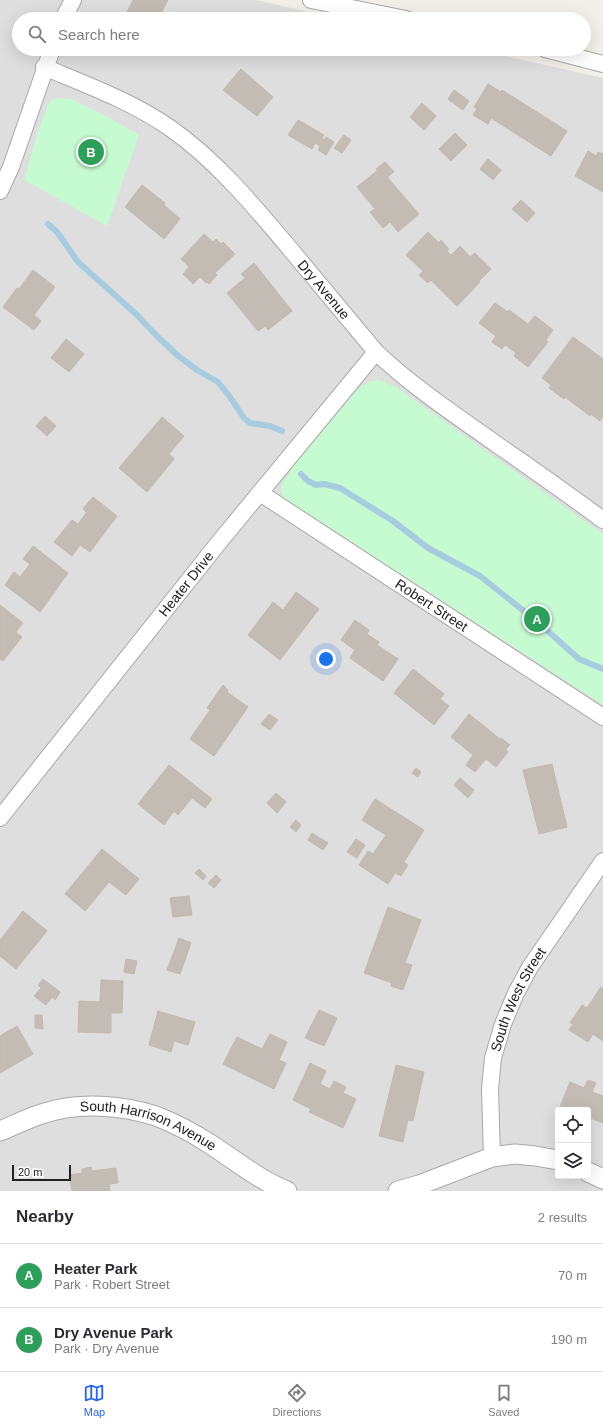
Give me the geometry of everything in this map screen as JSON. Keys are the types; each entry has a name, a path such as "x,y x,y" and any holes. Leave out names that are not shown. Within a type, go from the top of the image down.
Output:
{"street":[{"path":"67,12 73,0"},
{"path":"311,0 371,12"},
{"path":"0,191 11,167 49,56"},
{"path":"572,56 603,64"},
{"name":"Dry Avenue","path":"44,67 114,96 138,108 170,128 193,145 217,166 245,196 376,352 400,374 448,411 603,520"},
{"name":"Heater Drive","path":"0,818 220,541 376,352"},
{"name":"Robert Street","path":"260,493 603,717"},
{"name":"South West Street","path":"492,1157 490,1089 493,1058 503,1024 516,993 530,967 603,861"},
{"name":"South Harrison Avenue","path":"0,1131 44,1113 68,1108 104,1107 141,1112 157,1117 204,1140 258,1176 287,1191"},
{"path":"398,1191 435,1179 492,1157 515,1154 555,1159"},
{"path":"591,1173 603,1179"}],"shaded area":[{"path":"0,0 256,0 309,12 12,12 12,56 505,56 603,78 603,1191 0,1191"}],"green space":[{"path":"56,98 71,99 106,116 139,135 107,226 24,180 38,131 50,101"},
{"path":"379,380 396,387 603,534 603,705 284,498 281,491 281,486 293,467 356,391 368,382"}],"building":[{"path":"133,0 168,0 162,12 127,12"},
{"path":"241,69 273,97 257,116 223,90"},
{"path":"488,84 501,92 502,90 567,131 551,156 491,118 488,124 473,115 477,109 474,107"},
{"path":"454,90 469,101 463,110 448,99"},
{"path":"422,103 436,116 424,130 410,117"},
{"path":"298,120 324,135 322,138 324,140 326,137 334,142 326,155 318,150 320,146 315,143 312,149 288,135"},
{"path":"455,133 467,145 451,161 439,149"},
{"path":"344,135 351,140 342,153 334,148"},
{"path":"588,151 596,156 598,152 603,154 603,192 575,176"},
{"path":"488,159 501,170 493,180 480,169"},
{"path":"385,162 394,172 387,177 419,214 398,232 390,222 383,228 370,212 375,209 357,187 378,170 376,169"},
{"path":"142,185 165,203 164,205 180,219 164,239 125,207"},
{"path":"521,200 535,213 527,222 512,209"},
{"path":"428,232 439,243 441,240 449,249 447,251 451,255 460,246 470,257 475,253 491,269 457,306 431,280 428,283 419,275 423,271 406,255"},
{"path":"204,234 213,242 216,239 221,244 223,242 235,254 215,273 217,275 209,284 200,277 193,284 183,274 189,267 181,259"},
{"path":"254,263 292,311 268,330 265,326 258,331 227,293 245,278 241,274"},
{"path":"33,270 55,287 34,315 41,321 34,330 3,307"},
{"path":"495,303 508,312 509,310 528,324 535,316 553,330 546,340 548,342 528,367 514,356 516,353 505,345 502,349 492,342 496,336 479,323"},
{"path":"573,337 603,359 603,416 600,421 591,414 590,416 565,397 564,399 549,388 551,385 542,378"},
{"path":"66,339 84,354 69,372 51,358"},
{"path":"45,416 56,426 47,436 36,426"},
{"path":"162,417 184,436 169,454 174,459 147,492 119,468"},
{"path":"93,497 117,516 90,552 80,545 72,556 54,542 72,520 78,524 87,512 83,509"},
{"path":"33,546 68,573 40,612 5,585 14,572 20,577 30,564 23,559"},
{"path":"296,592 319,609 280,660 248,635 273,602 283,610"},
{"path":"0,605 23,623 16,632 22,637 3,661 0,659"},
{"path":"355,620 369,630 367,634 379,642 377,645 398,659 383,681 350,658 355,650 341,640"},
{"path":"413,669 444,694 440,699 449,706 434,725 394,693"},
{"path":"223,685 228,690 227,692 248,707 214,756 190,739 210,710 207,708"},
{"path":"269,714 278,720 270,730 261,724"},
{"path":"469,714 500,739 501,738 510,745 506,749 508,752 496,767 486,759 475,772 466,765 473,755 451,737"},
{"path":"552,764 567,827 539,834 523,770"},
{"path":"169,765 212,799 205,808 192,798 178,815 174,811 164,825 138,804"},
{"path":"416,768 421,772 418,777 412,773"},
{"path":"460,778 474,790 468,798 454,785"},
{"path":"276,793 286,802 277,813 267,803"},
{"path":"375,799 424,830 404,862 408,865 401,876 395,873 388,884 359,865 368,851 373,854 386,835 362,820"},
{"path":"296,820 301,825 296,832 290,827"},
{"path":"312,833 328,843 323,850 308,840"},
{"path":"356,839 365,845 357,858 347,852"},
{"path":"102,849 139,879 126,895 109,882 85,911 65,894"},
{"path":"199,869 206,876 203,880 195,873"},
{"path":"216,875 221,880 214,888 208,883"},
{"path":"189,896 192,915 173,917 170,898"},
{"path":"388,907 421,920 405,963 412,965 403,990 391,986 392,983 364,973"},
{"path":"23,911 47,931 16,969 0,956 0,940"},
{"path":"179,938 191,943 180,974 167,970"},
{"path":"126,959 137,961 134,974 124,972"},
{"path":"43,979 60,992 55,1000 52,997 46,1005 34,996 41,988 38,985"},
{"path":"101,980 123,981 122,1013 111,1013 111,1033 78,1032 79,1001 100,1002"},
{"path":"601,987 603,989 603,1041 593,1034 588,1042 569,1030 573,1024 570,1023 582,1005 587,1008"},
{"path":"319,1010 337,1018 324,1046 305,1038"},
{"path":"158,1011 195,1022 188,1045 174,1041 171,1052 149,1045"},
{"path":"35,1015 42,1015 43,1029 35,1028"},
{"path":"17,1026 33,1054 0,1073 0,1036"},
{"path":"270,1034 287,1042 279,1060 286,1063 274,1089 223,1064 237,1037 262,1049"},
{"path":"310,1063 326,1071 320,1084 330,1089 334,1081 346,1087 343,1093 356,1099 343,1128 309,1112 311,1109 293,1100"},
{"path":"396,1065 424,1072 413,1121 408,1120 403,1142 379,1136"},
{"path":"588,1080 596,1083 592,1092 603,1096 603,1123 591,1118 591,1107 560,1107 570,1082 584,1088"},
{"path":"91,1167 92,1171 116,1168 118,1183 109,1184 110,1191 72,1191 69,1175 82,1173 82,1169"}],"waterway":[{"path":"48,224 57,232 78,262 136,314 177,355 197,370 218,382 244,418 250,423 270,426 282,431"},
{"path":"301,474 308,481 316,485 324,484 340,488 393,521 428,548 480,576 540,624 579,659 603,669"}],"place":[{"name":"Dry Avenue Park","path":"91,152"},
{"name":"Heater Park","path":"537,619"}]}
